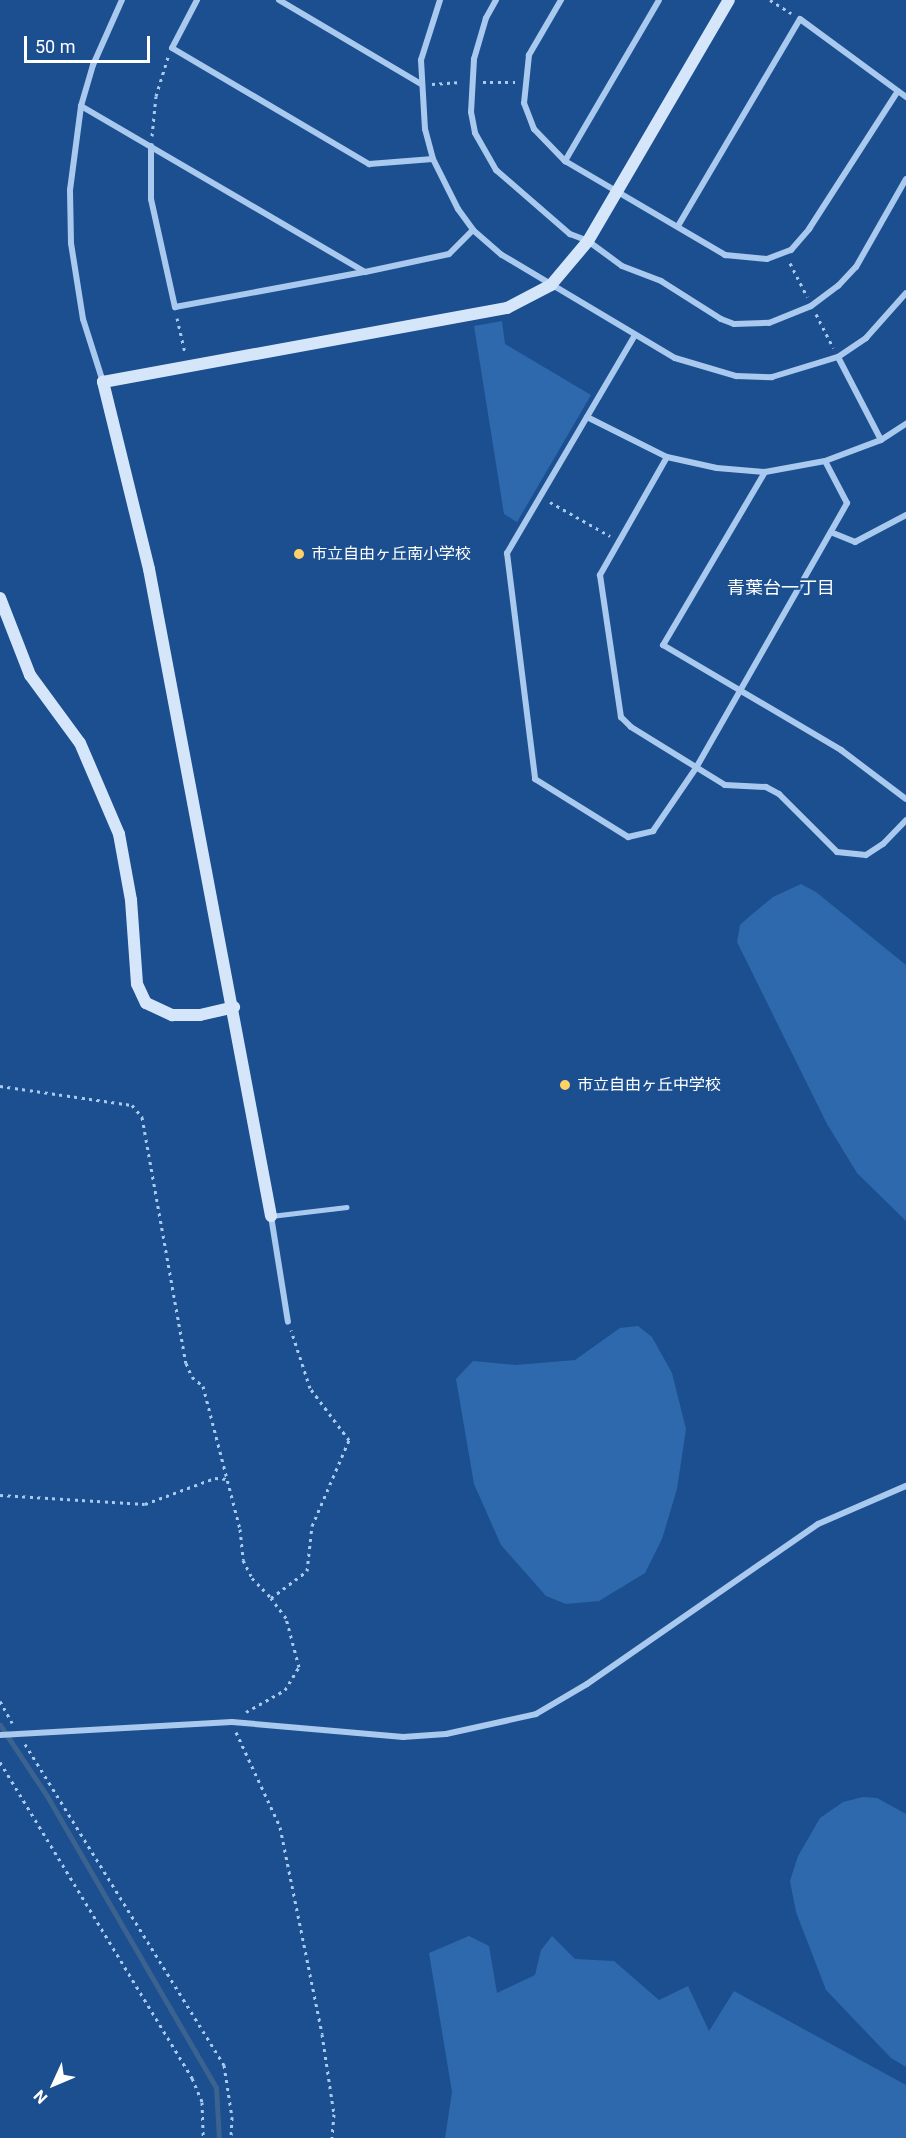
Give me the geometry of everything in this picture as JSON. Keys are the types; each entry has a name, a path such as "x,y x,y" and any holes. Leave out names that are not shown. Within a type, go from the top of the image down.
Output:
{"street":[{"path":"122,0 93,65 81,106 72,162 71,243 83,320 103,382 149,569 234,1007 272,1216 288,1322"},
{"path":"197,0 172,48 369,164 433,159"},
{"path":"279,0 421,84"},
{"path":"440,0 421,60 425,129 433,159 473,230 502,255 675,358 736,376 772,376 838,357 866,338 906,294"},
{"path":"496,0 486,18 474,59 471,112 475,133 486,155 511,186 570,234 588,242 622,266 661,281 721,319 734,324 769,323 811,306 838,286 856,267 906,179"},
{"path":"561,0 529,55 524,103 534,129 565,161 618,190 725,255 767,260 785,254 809,229 898,91"},
{"path":"565,161 659,0"},
{"path":"103,382 507,308 551,285 588,242 729,0"},
{"path":"678,226 800,19 906,98"},
{"path":"81,106 365,272"},
{"path":"151,146 151,199 175,307 449,254 473,230"},
{"path":"635,334 507,554 535,779 628,837 653,831 696,768 833,533 847,503 825,461"},
{"path":"838,357 881,440"},
{"path":"587,417 667,457 717,468 765,472 825,461 881,440 906,424"},
{"path":"667,457 600,575 621,717 696,768 726,785 766,787 779,794 837,852 866,855 883,844 906,820"},
{"path":"765,472 663,645 841,750 906,799"},
{"path":"833,533 855,542 906,515"},
{"path":"0,598 30,675 80,743 119,834 127,865 137,984 146,1003 172,1015 200,1015 234,1007"},
{"path":"0,1736 18,1732 232,1722 403,1737 446,1734 536,1714 587,1684 818,1524 906,1486"}],"lane":[{"path":"272,1216 346,1207"}],"path":[{"path":"770,0 800,19"},
{"path":"151,146 156,96 172,48"},
{"path":"175,307 188,366"},
{"path":"541,497 619,541"},
{"path":"0,1086 132,1106 142,1117 186,1363 192,1377 203,1386 240,1529 243,1560 252,1578 286,1618 299,1667 285,1690 232,1722 280,1827 322,2034 334,2114 332,2138"},
{"path":"271,1598 307,1571 312,1526 349,1440 309,1388 288,1322"},
{"path":"0,1495 145,1504 215,1478 227,1479"},
{"path":"0,1701 224,2065 232,2117 231,2138"},
{"path":"0,1762 192,2078 202,2102 202,2138"}],"shaded area":[{"path":"502,321 505,344 591,395 517,522 504,514 474,326"},
{"path":"801,884 816,892 906,965 906,1221 857,1173 827,1124 737,942 740,925 773,897"},
{"path":"638,1326 652,1337 672,1373 686,1429 677,1489 662,1539 645,1573 599,1601 566,1604 546,1596 501,1545 474,1484 456,1379 473,1361 515,1365 575,1360 620,1328"},
{"path":"863,1797 877,1798 906,1814 906,2067 891,2058 826,1990 796,1912 790,1881 798,1856 820,1818 843,1802"},
{"path":"469,1936 489,1946 497,1993 535,1975 541,1950 552,1936 575,1959 614,1961 659,2000 688,1986 709,2031 734,1991 906,2085 906,2138 445,2138 452,2092 429,1953"}],"waterway":[{"path":"0,1725 47,1796 216,2088 219,2138"}],"place":[{"name":"市立自由ヶ丘南小学校","path":"299,554"},
{"name":"市立自由ヶ丘中学校","path":"565,1085"}],"district":[{"name":"青葉台一丁目","path":"781,588"}]}
